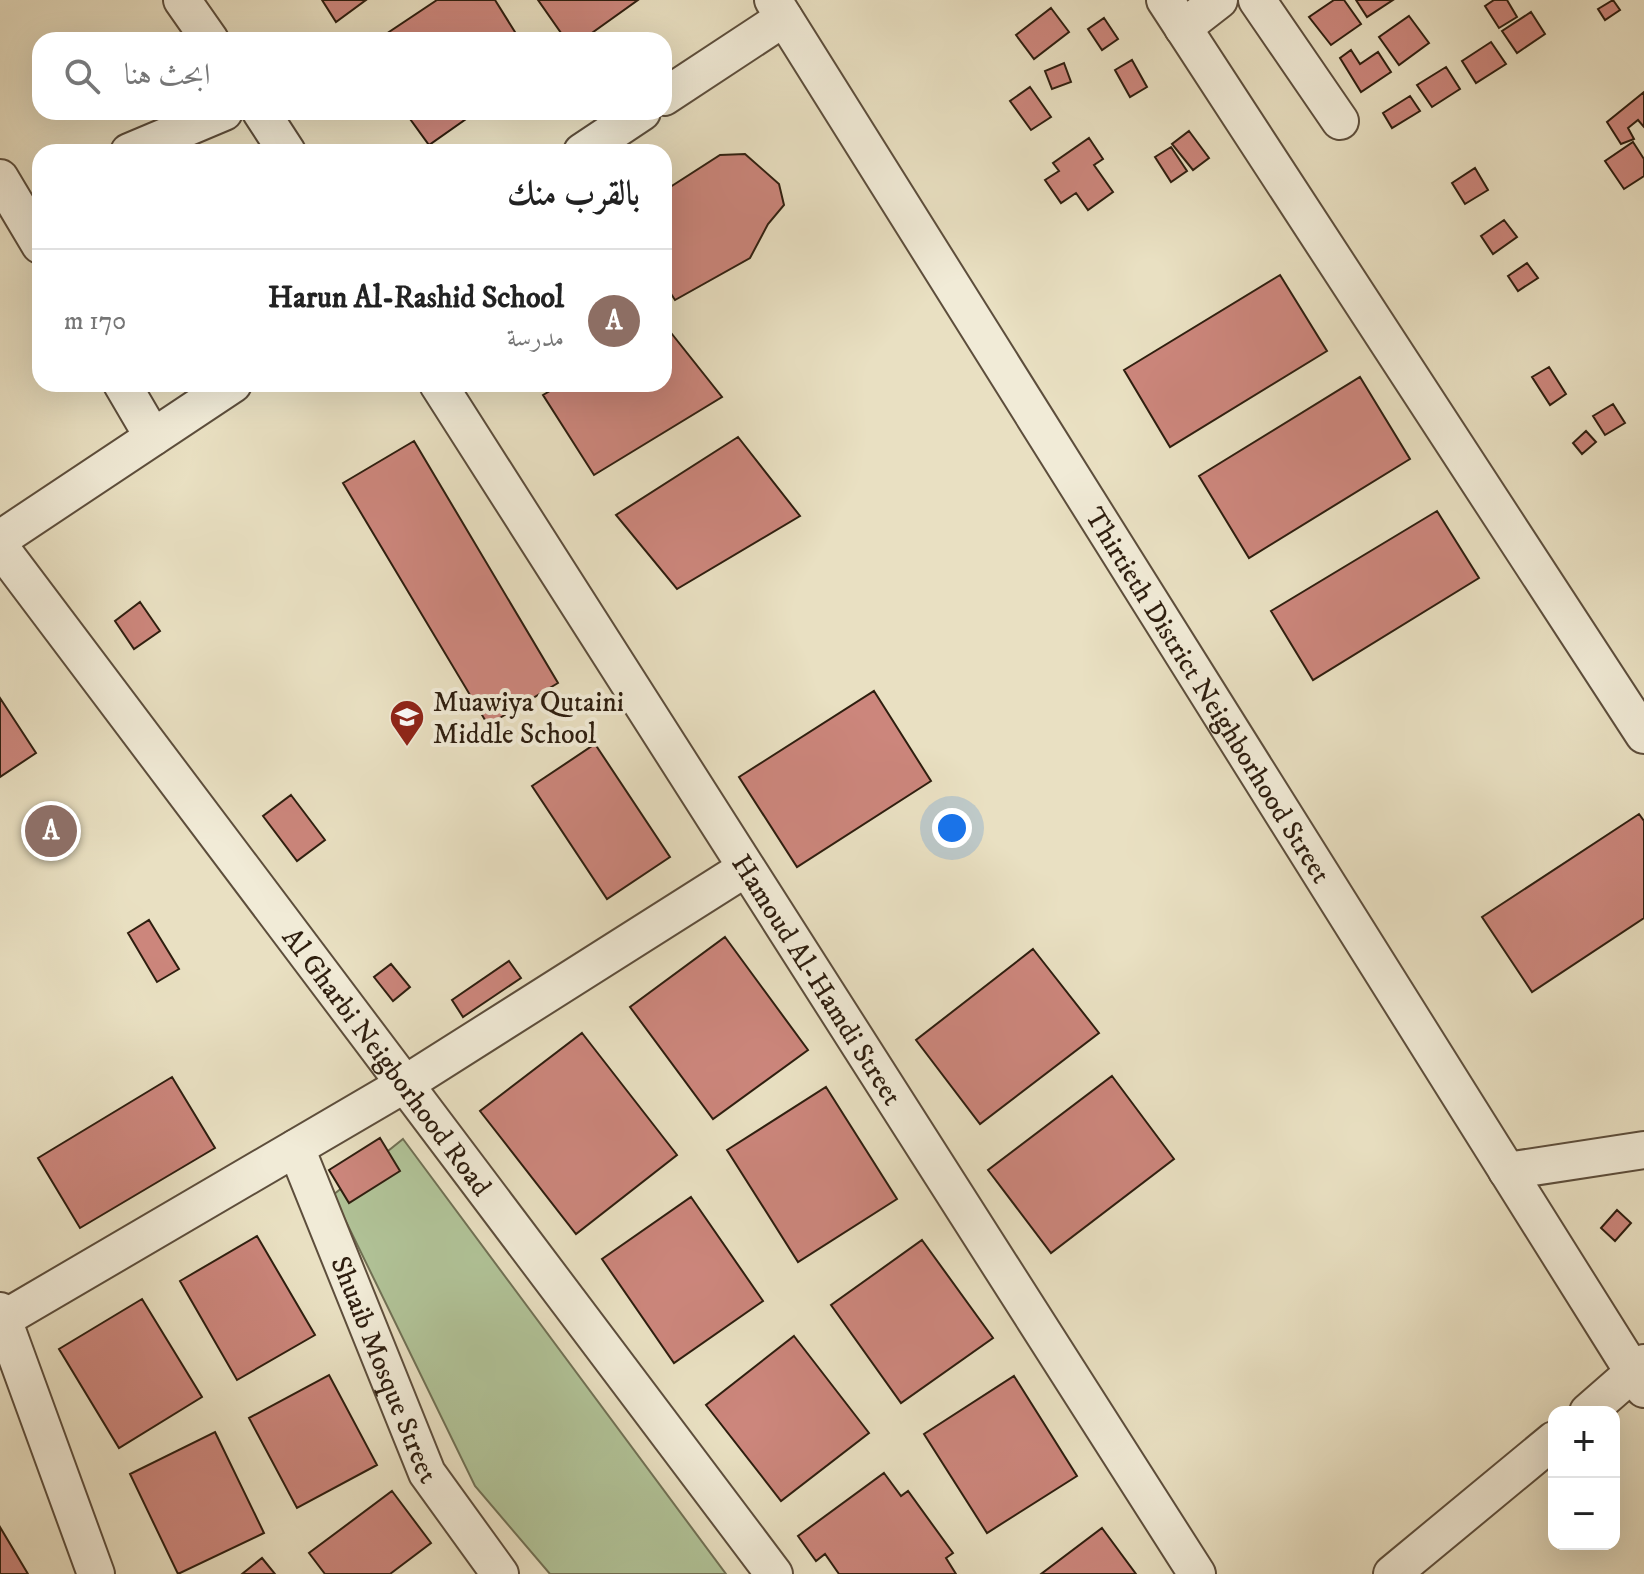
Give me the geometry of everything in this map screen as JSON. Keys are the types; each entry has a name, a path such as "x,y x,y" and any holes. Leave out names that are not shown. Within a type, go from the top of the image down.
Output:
{"street":[{"path":"182,0 204,32"},
{"path":"1219,0 1174,14 1644,735"},
{"path":"1257,0 1340,121"},
{"path":"672,91 778,9"},
{"name":"Thirtieth District Neighborhood Street","path":"778,9 1507,1171 1641,1375"},
{"path":"148,144 205,120"},
{"path":"266,120 282,144"},
{"path":"594,144 630,120"},
{"path":"14,195 32,230"},
{"path":"127,392 153,437"},
{"path":"0,539 221,392"},
{"name":"Hamoud Al-Hamdi Street","path":"443,392 1197,1574"},
{"name":"Al Gharbi Neigborhood Road","path":"0,547 774,1574"},
{"path":"96,1574 1,1317 405,1084 746,868"},
{"name":"Shuaib Mosque Street","path":"296,1148 427,1473 500,1574"},
{"path":"1507,1171 1644,1150"},
{"path":"1597,1406 1641,1375"},
{"path":"1392,1574 1548,1445"}],"green space":[{"path":"403,1139 726,1574 550,1574 475,1486 333,1195"}],"building":[{"path":"322,0 366,0 336,22"},
{"path":"437,0 495,0 515,32 389,32"},
{"path":"538,0 638,0 593,32 560,32"},
{"path":"1334,0 1344,0 1361,24 1331,45 1309,17"},
{"path":"1356,0 1393,0 1367,17"},
{"path":"1494,0 1507,0 1517,17 1499,28 1485,6"},
{"path":"1613,0 1620,10 1605,20 1598,9"},
{"path":"1051,8 1069,32 1034,59 1016,35"},
{"path":"1531,12 1545,34 1517,53 1502,31"},
{"path":"1409,16 1429,43 1399,65 1379,37"},
{"path":"1104,18 1118,39 1102,50 1088,29"},
{"path":"1491,42 1506,64 1476,83 1462,61"},
{"path":"1351,50 1360,64 1378,52 1391,72 1361,92 1340,58"},
{"path":"1132,60 1147,87 1130,97 1115,70"},
{"path":"1064,63 1071,82 1052,89 1045,71"},
{"path":"1446,67 1460,89 1432,107 1417,85"},
{"path":"1030,87 1051,117 1031,130 1010,101"},
{"path":"1644,92 1644,127 1638,120 1628,128 1634,139 1621,144 1607,122"},
{"path":"1410,96 1420,111 1392,128 1383,113"},
{"path":"411,120 465,120 430,144"},
{"path":"1189,131 1209,158 1193,170 1172,144"},
{"path":"1089,138 1103,159 1094,165 1113,192 1088,210 1076,193 1061,203 1045,180 1059,171 1053,163"},
{"path":"1633,142 1644,159 1644,176 1624,189 1605,161"},
{"path":"1171,147 1187,171 1171,182 1155,157"},
{"path":"745,154 779,184 784,205 768,224 750,258 675,300 672,295 672,186 720,155"},
{"path":"1475,168 1488,190 1465,204 1452,183"},
{"path":"1504,220 1517,237 1493,254 1481,236"},
{"path":"1527,263 1538,278 1518,291 1508,276"},
{"path":"1280,275 1327,351 1170,447 1124,370"},
{"path":"672,334 722,397 594,475 543,395 548,392 672,392"},
{"path":"1549,367 1566,394 1550,405 1532,377"},
{"path":"1360,377 1410,459 1249,558 1199,476"},
{"path":"1613,404 1625,423 1605,435 1593,416"},
{"path":"1586,431 1596,442 1582,454 1573,443"},
{"path":"738,437 800,516 677,589 616,515"},
{"path":"414,441 558,683 488,725 343,483"},
{"path":"1437,511 1479,578 1313,680 1271,611"},
{"path":"140,602 160,631 134,649 115,621"},
{"path":"874,691 931,781 797,867 739,777"},
{"path":"0,698 36,753 0,777"},
{"path":"595,744 670,857 607,899 532,786"},
{"path":"291,795 325,840 297,861 263,816"},
{"path":"1639,814 1644,821 1644,918 1532,992 1482,917"},
{"path":"149,920 179,969 157,982 128,933"},
{"path":"725,937 808,1050 713,1119 630,1007"},
{"path":"1033,949 1099,1033 980,1124 916,1040"},
{"path":"509,961 521,978 463,1017 452,1000"},
{"path":"391,964 410,987 393,1001 374,977"},
{"path":"582,1033 677,1155 576,1234 480,1111"},
{"path":"1112,1076 1174,1159 1051,1253 988,1170"},
{"path":"172,1077 215,1148 80,1228 38,1158"},
{"path":"826,1087 897,1199 798,1262 727,1150"},
{"path":"380,1138 400,1171 349,1203 329,1170"},
{"path":"691,1197 763,1301 674,1363 602,1259"},
{"path":"1617,1210 1631,1223 1615,1241 1601,1228"},
{"path":"257,1236 315,1335 237,1380 180,1281"},
{"path":"922,1240 993,1338 901,1403 831,1305"},
{"path":"142,1299 202,1397 119,1448 59,1349"},
{"path":"794,1336 869,1433 781,1501 706,1405"},
{"path":"329,1375 377,1465 297,1508 249,1418"},
{"path":"1014,1376 1077,1476 987,1533 924,1434"},
{"path":"215,1432 264,1533 178,1574 130,1474"},
{"path":"884,1473 901,1496 908,1491 953,1553 946,1558 956,1574 839,1574 825,1554 816,1561 798,1536"},
{"path":"392,1491 431,1543 390,1574 325,1574 309,1553"},
{"path":"0,1527 28,1574 0,1574"},
{"path":"1102,1528 1136,1574 1041,1574"},
{"path":"262,1558 275,1574 242,1574"}],"place":[{"name":"Muawiya Qutaini Middle School","path":"407,748"},
{"name":"Harun Al-Rashid School","path":"51,831"}]}
